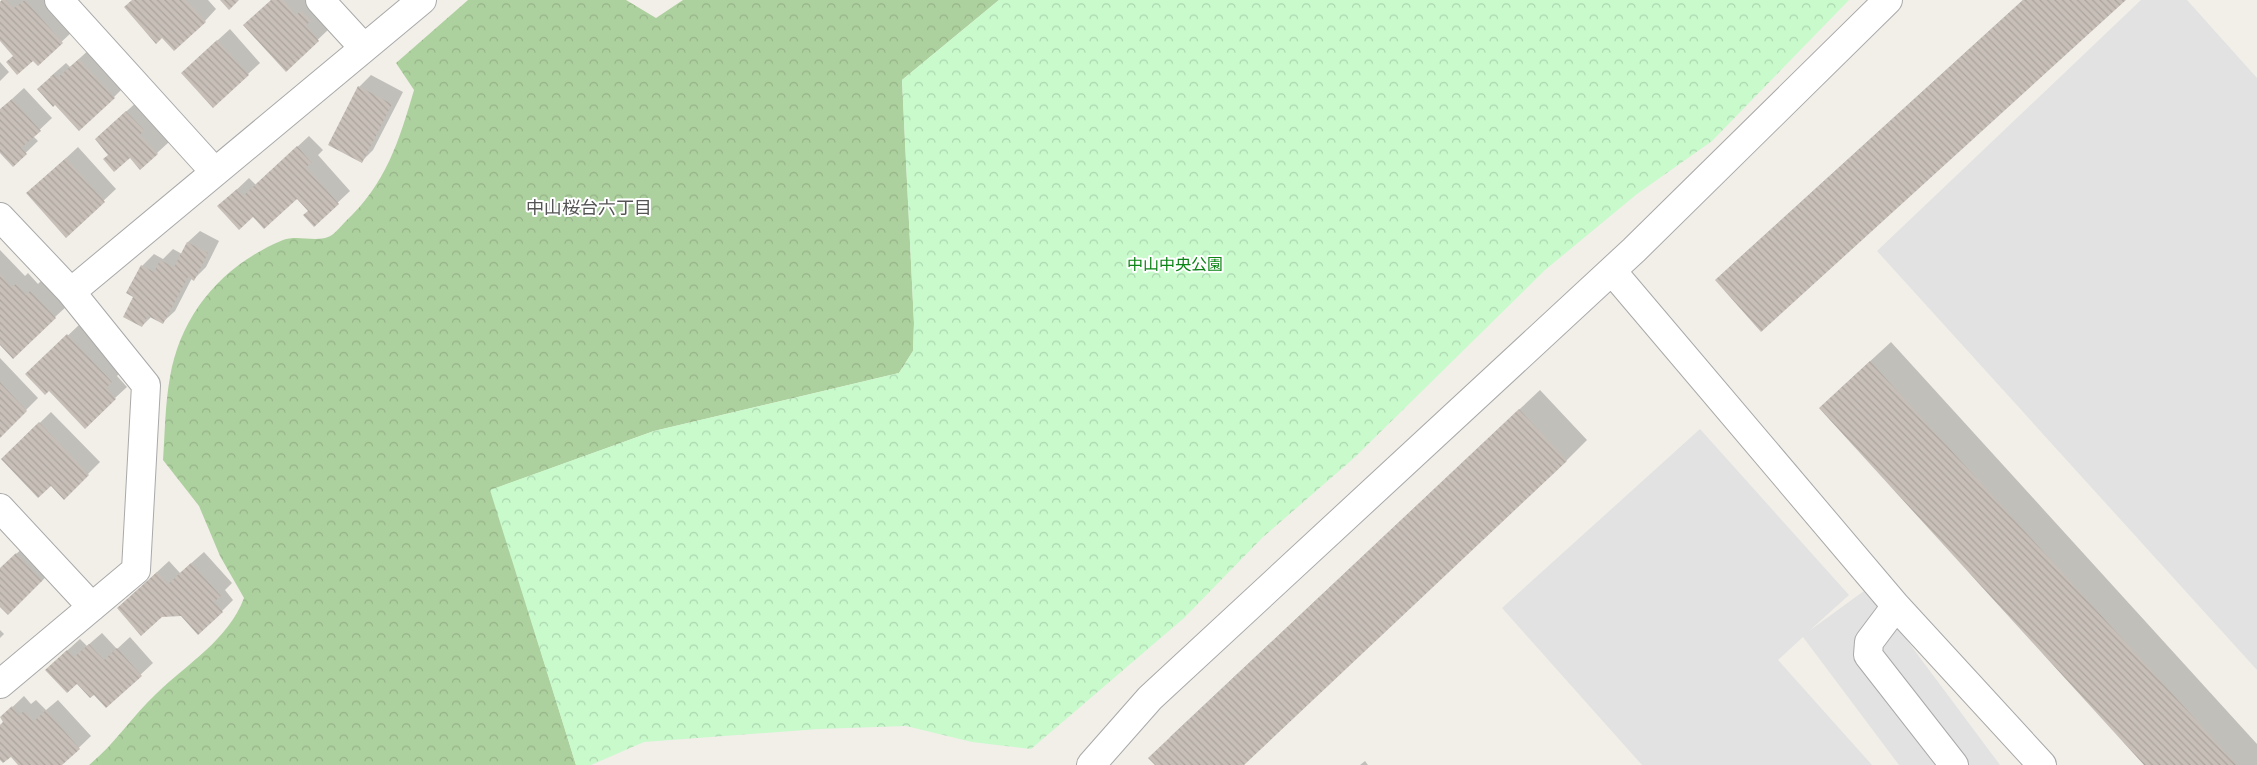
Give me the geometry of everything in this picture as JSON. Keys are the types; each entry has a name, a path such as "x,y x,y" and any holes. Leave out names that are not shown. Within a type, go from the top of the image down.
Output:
{"street":[{"path":"59,0 214,171"},
{"path":"320,0 364,48"},
{"path":"71,292 214,171 422,0"},
{"path":"1091,765 1150,698 1612,270 1888,0"},
{"path":"0,217 71,292 146,385 136,570 0,684"},
{"path":"1612,270 1896,606 2042,765"},
{"path":"0,508 92,607"},
{"path":"1896,606 1869,642 1868,655 1954,765"}],"green space":[{"path":"468,0 626,0 656,18 683,0 999,0 902,80 914,323 913,351 899,373 654,431 491,490 576,765 89,765 107,748 148,702 218,639 237,613 244,598 220,556 199,506 163,460 170,377 184,332 208,294 224,277 242,263 261,250 283,240 294,238 317,239 330,236 359,208 371,193 389,161 403,127 414,90 396,63"},
{"name":"中山中央公園","path":"999,0 1849,0 1712,141 1637,194 1545,270 1354,458 1262,538 1184,618 1031,749 972,742 906,726 819,729 644,742 591,765 576,765 490,490 654,431 899,373 913,351 914,323 902,80"}],"shaded area":[{"path":"2141,0 2187,0 2257,78 2257,670 1877,251"},
{"path":"1700,429 1849,595 1809,631 1868,588 2000,765 1899,765 1803,637 1778,660 1872,765 1642,765 1502,608"}],"building":[{"path":"6,0 14,8 25,0 63,43 38,66 33,61 17,75 6,62 13,56 0,41 0,2"},
{"path":"132,0 186,0 206,22 174,51 162,38 156,44 124,7"},
{"path":"220,0 239,0 229,10"},
{"path":"271,0 283,0 296,15 301,11 311,21 306,25 319,41 286,72 243,25"},
{"path":"2023,0 2126,0 1761,332 1715,280"},
{"path":"217,40 249,75 213,108 181,73"},
{"path":"79,59 115,98 79,131 37,89 54,74 57,78"},
{"path":"358,86 392,104 362,163 328,145"},
{"path":"12,99 41,131 21,148 27,154 13,167 0,153 0,109"},
{"path":"126,111 144,130 140,135 158,154 140,170 130,158 114,172 103,159 108,155 95,139"},
{"path":"297,146 312,163 306,167 339,204 314,227 303,215 308,211 297,199 264,229 253,217 239,230 217,206 237,189 243,196"},
{"path":"66,158 105,202 66,238 26,193"},
{"path":"187,242 208,253 194,281 188,277 163,324 148,316 142,327 123,317 133,297 126,293 141,265 154,272 160,260 174,267"},
{"path":"0,274 12,287 16,284 26,295 30,291 56,318 13,359 0,345"},
{"path":"67,334 112,382 106,388 116,399 85,429 49,391 45,395 25,374"},
{"path":"1870,361 2237,765 2144,765 1819,408"},
{"path":"0,382 27,411 0,438"},
{"path":"1519,409 1567,461 1244,765 1155,765 1148,758"},
{"path":"39,422 89,475 64,500 51,486 38,498 1,459"},
{"path":"16,553 42,581 8,615 0,607 0,568"},
{"path":"191,563 221,596 214,602 223,612 198,635 181,616 162,617 141,636 117,608 157,572 168,584"},
{"path":"89,644 104,660 117,648 142,676 106,708 94,695 90,698 77,684 67,693 45,670 67,650 74,657"},
{"path":"12,706 19,715 24,711 34,721 46,710 80,749 62,765 18,765 11,757 3,763 0,760 0,725 3,722 0,717"}],"district":[{"name":"中山桜台六丁目","path":"589,208"}]}
